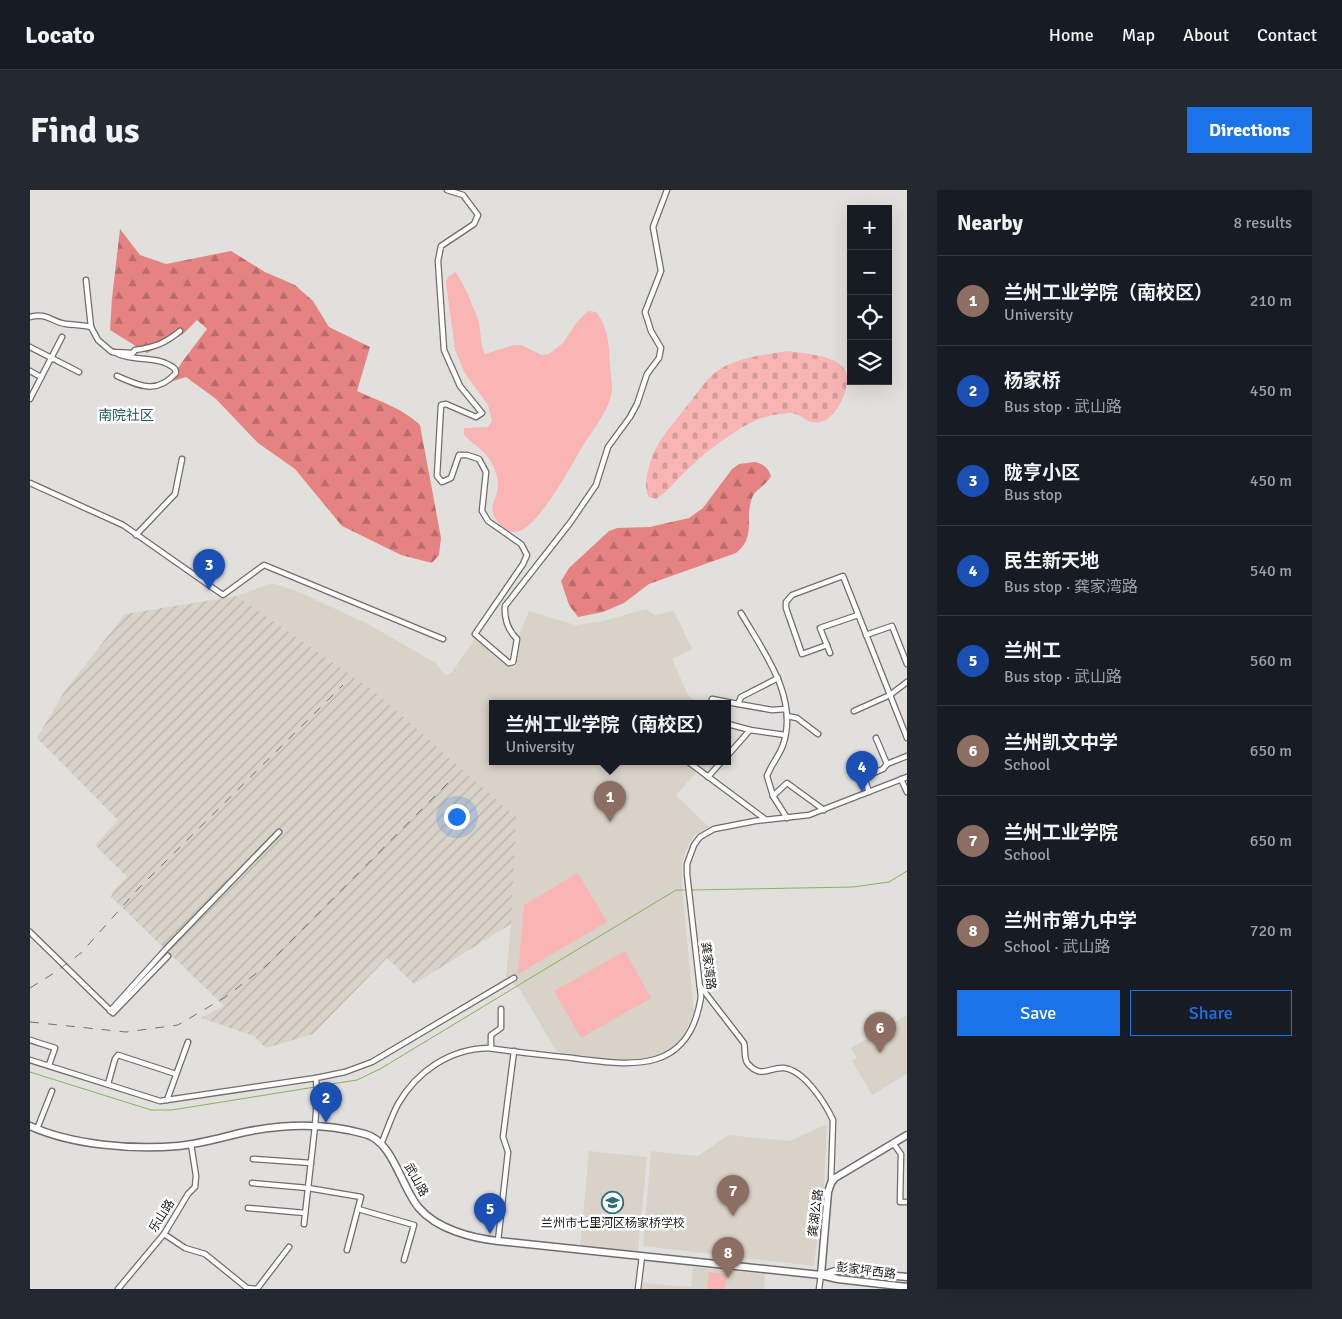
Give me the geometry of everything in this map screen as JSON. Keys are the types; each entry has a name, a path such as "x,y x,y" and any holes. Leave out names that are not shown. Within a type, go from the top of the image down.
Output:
{"main road":[{"name":"武山路","path":"30,1126 64,1139 145,1147 191,1144 270,1128 315,1126 350,1130 368,1134 381,1144 392,1158 409,1194 426,1215 460,1232 498,1241 820,1276"},
{"name":"龚湖公路","path":"820,1276 828,1192 831,1183 842,1173 907,1135"},
{"name":"彭家坪西路","path":"820,1276 839,1270 907,1277"},
{"name":"彭家坪西路","path":"820,1276 907,1287"}],"street":[{"path":"447,190 463,195 478,215 474,224 441,246 438,261 444,350 460,386 482,413 476,418 446,404 441,405 437,476 442,482 451,478 459,455 467,455 479,459 486,472 482,511 488,521 521,544 526,555 523,564 475,634 509,663 513,662 516,639 504,619 505,606 570,523 596,485 608,447 630,417 637,404 647,374 659,358 661,348 650,332 644,312 661,271 654,227 667,190"},
{"path":"86,280 91,327 98,340 120,356 158,360 170,364 176,373 158,387 151,388 117,376"},
{"path":"30,317 46,315 64,324 91,327"},
{"path":"112,352 134,353 135,350 152,348 167,341 180,331"},
{"path":"30,399 62,337"},
{"path":"30,347 80,372"},
{"path":"30,371 42,377"},
{"path":"136,535 175,494 182,459"},
{"path":"30,483 123,525 223,595 264,566 443,639"},
{"path":"827,645 802,654 786,608 786,602 789,597 843,576 907,738"},
{"path":"742,613 778,678 786,709 787,723 782,746 767,776 773,796 787,818"},
{"path":"830,652 820,628 858,615"},
{"path":"866,635 892,626 907,664"},
{"path":"738,704 741,697 778,678"},
{"path":"854,711 890,695 907,682"},
{"path":"731,703 772,710 786,709"},
{"path":"787,716 797,718 818,734"},
{"path":"731,725 750,730 784,735"},
{"path":"731,752 750,730"},
{"path":"876,738 887,764"},
{"path":"869,792 864,777 883,769 887,764 907,756"},
{"path":"692,765 765,820"},
{"path":"708,777 718,765"},
{"name":"龚家湾路","path":"381,1144 398,1105 409,1088 427,1069 445,1058 472,1048 491,1048 631,1064 661,1058 672,1052 691,1030 699,1010 701,997 687,864 694,845 700,837 714,829 809,815 907,777"},
{"path":"902,779 907,792"},
{"path":"773,796 787,783 824,810"},
{"path":"110,1011 166,949 279,832"},
{"path":"30,932 113,1013 168,956"},
{"path":"30,1060 160,1101 316,1080 372,1062 514,978"},
{"path":"700,984 744,1043 746,1049 745,1060 748,1064 762,1073 777,1068 786,1068 794,1071 808,1083 829,1112 833,1120 831,1183"},
{"path":"491,1048 491,1035 501,1028 501,1009"},
{"path":"30,1040 55,1048 49,1065"},
{"path":"167,1100 188,1042"},
{"path":"498,1241 508,1152 503,1138 514,1051"},
{"path":"108,1084 115,1058 118,1055 176,1074"},
{"path":"304,1224 315,1126 316,1080"},
{"path":"37,1129 52,1091"},
{"path":"894,1143 901,1154 900,1202 907,1202"},
{"name":"乐山路","path":"118,1289 164,1234 188,1194 195,1187 196,1176 191,1144"},
{"path":"901,1154 907,1150"},
{"path":"253,1159 311,1163"},
{"path":"901,1181 907,1177"},
{"path":"252,1182 308,1188 361,1197 347,1250"},
{"path":"248,1208 305,1213"},
{"path":"358,1209 414,1225 404,1260"},
{"path":"164,1234 185,1248 205,1254 247,1288 257,1289 289,1247"},
{"path":"638,1289 642,1256"},
{"path":"819,1289 820,1276"}],"shaded area":[{"path":"272,583 299,592 368,624 436,663 443,673 447,675 452,672 475,639 509,666 515,667 520,632 529,611 575,625 599,622 646,609 655,615 674,611 692,649 672,659 688,695 694,700 489,700 489,765 686,765 696,773 676,795 709,827 695,835 689,843 682,862 682,887 694,1011 686,1032 673,1048 648,1059 614,1060 557,1052 520,990 506,977 511,924 374,691 237,596"},
{"path":"237,596 374,691 516,817 511,924 414,984 387,958 313,1034 266,1048 254,1036 201,1018 224,1006 111,897 113,891 127,877 95,845 118,820 37,738 64,692 125,614"},
{"path":"907,1015 907,1074 872,1095 852,1061 857,1058 851,1048"},
{"path":"827,1124 824,1186 814,1266 643,1246 651,1151 698,1156 728,1135 789,1141"},
{"name":"兰州市七里河区杨家桥学校","path":"589,1151 647,1157 638,1252 580,1246"},
{"path":"693,1267 765,1274 764,1289 642,1289 643,1283 691,1287"}],"green space":[{"path":"120,229 140,255 166,264 231,251 265,272 295,285 313,301 329,327 370,347 357,391 398,409 420,425 441,538 439,555 432,563 401,555 342,526 295,469 258,443 216,399 186,377 170,382 182,362 207,329 197,320 183,334 147,353 110,330"},
{"path":"456,272 467,292 479,322 485,354 514,345 521,345 542,355 549,354 563,343 577,322 588,311 596,312 604,324 608,338 612,388 606,410 552,498 532,522 522,530 514,532 508,531 501,525 493,514 492,509 498,483 497,475 491,462 486,454 464,435 464,428 488,427 492,421 488,405 464,372 455,349 446,283 448,277"},
{"path":"787,351 820,356 836,362 842,366 847,378 841,402 832,415 820,422 808,421 799,415 791,413 769,416 755,421 741,428 706,453 661,496 656,499 649,497 646,491 648,471 658,444 669,429 710,377 728,365 752,357"},
{"path":"755,462 765,467 771,476 752,497 749,508 748,535 742,547 736,553 649,584 624,603 603,612 578,617 569,605 561,581 569,568 609,531 617,528 650,527 689,518 703,508 732,469 739,464"},
{"path":"578,873 607,922 518,974 524,905"},
{"path":"625,951 651,998 581,1038 554,991"},
{"path":"709,1272 727,1274 725,1289 707,1289"}],"waterway":[{"path":"691,890 853,887 889,882 907,871"},
{"path":"319,1086 357,1080 380,1069 676,890 687,890"},
{"path":"30,1072 151,1110 172,1110 315,1087"}],"railway":[{"path":"30,988 81,953 138,889 343,685"},
{"path":"30,1022 126,1032 178,1025 224,998 266,966 450,781"}],"place":[{"name":"陇亨小区","path":"209,590"},
{"name":"民生新天地","path":"862,792"},
{"name":"兰州工业学院（南校区）","path":"610,822"},
{"name":"兰州凯文中学","path":"880,1053"},
{"name":"杨家桥","path":"326,1123"},
{"name":"兰州市七里河区杨家桥学校","path":"613,1202"},
{"name":"兰州工业学院","path":"733,1216"},
{"name":"兰州工","path":"490,1234"},
{"name":"兰州市第九中学","path":"728,1278"}],"district":[{"name":"南院社区","path":"126,415"}]}
